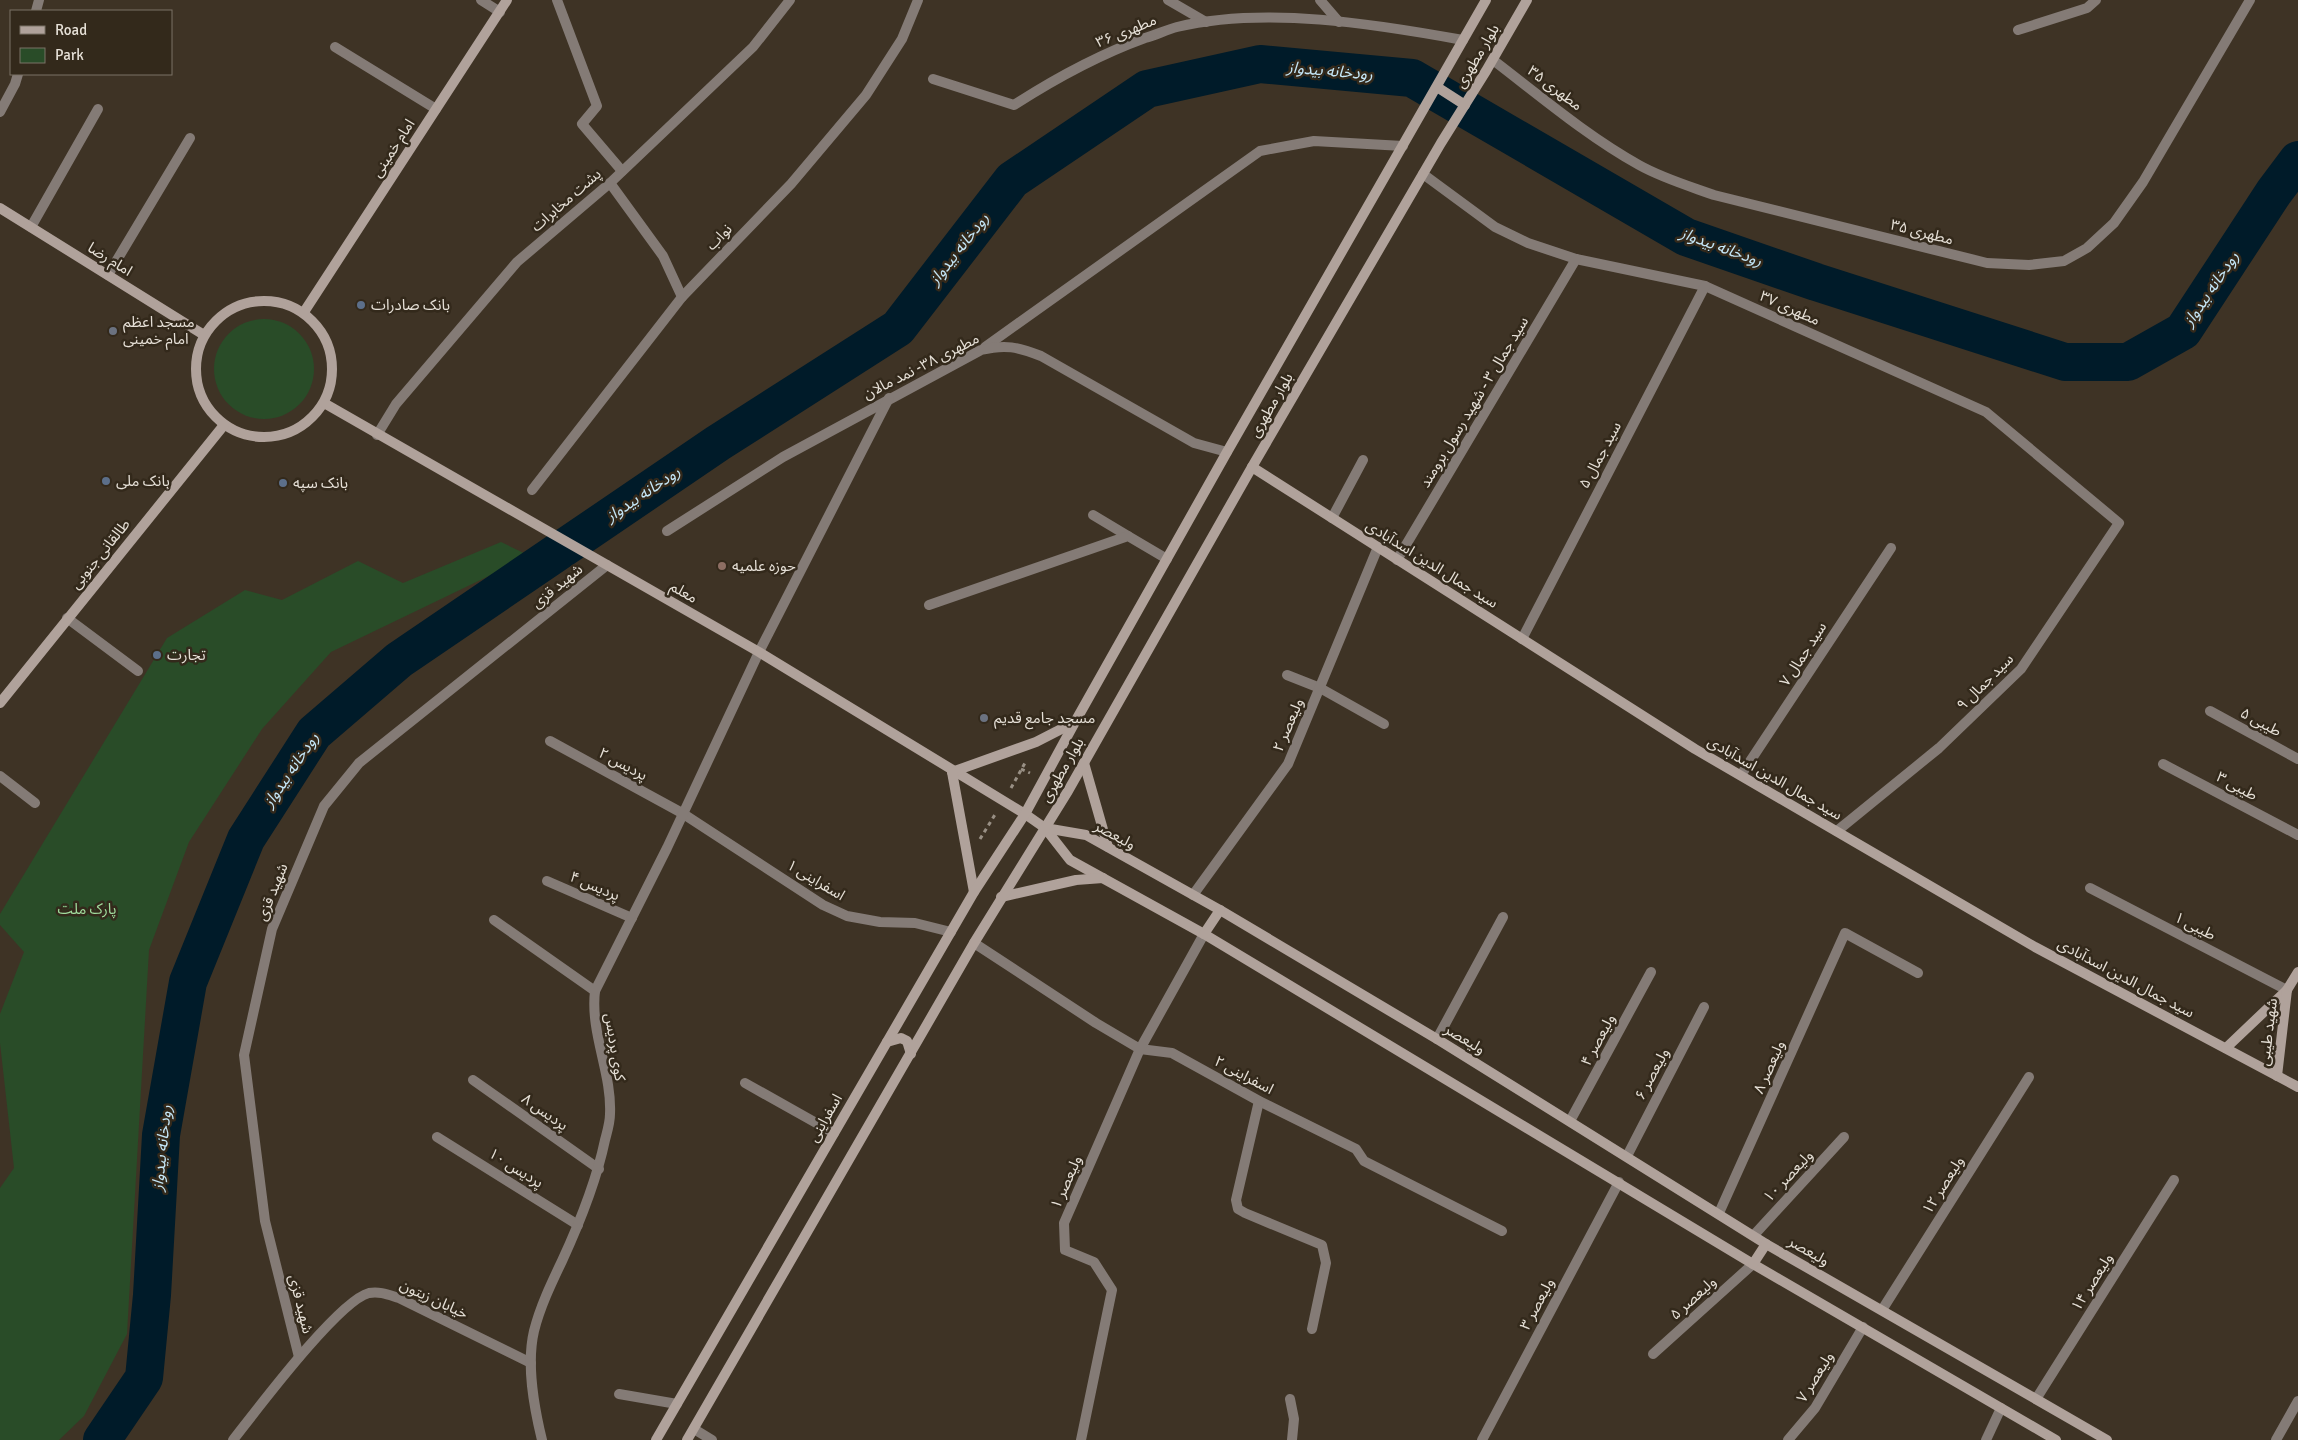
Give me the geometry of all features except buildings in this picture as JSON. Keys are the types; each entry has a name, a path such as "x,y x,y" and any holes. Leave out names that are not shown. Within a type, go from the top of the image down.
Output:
{"main road":[{"name":"امام خمینی","path":"304,312 507,0"},
{"name":"بلوار مطهری","path":"1025,814 1074,722 1486,0"},
{"name":"بلوار مطهری","path":"1045,828 1441,142 1493,60 1527,0"},
{"path":"1437,86 1465,105"},
{"name":"امام رضا","path":"0,208 204,334"},
{"path":"260,300 283,303 304,312 318,327 328,344 333,364 331,384 324,403 309,420 290,432 268,437 245,435 224,425 206,405 200,394 195,374 197,353 204,334 219,317 238,305 260,300"},
{"name":"معلم","path":"324,403 759,652 1045,828"},
{"name":"طالقانی جنوبی","path":"0,703 224,425"},
{"name":"سید جمال الدین اسدآبادی","path":"1252,467 1741,776 2035,947 2298,1087"},
{"path":"974,892 952,772 1036,742 1074,722"},
{"path":"1084,763 1108,847"},
{"name":"اسفراینی","path":"656,1440 950,932 1025,814"},
{"path":"687,1440 974,943 1045,828 1070,860 1204,934 1619,1182 1752,1264 2056,1440"},
{"name":"ولیعصر","path":"1045,828 1086,835 1220,910 1437,1039 1766,1244 2107,1440"},
{"path":"1002,898 1076,880 1104,878"},
{"path":"1204,934 1220,910"},
{"name":"شهید طیبی","path":"2226,1048 2288,990 2298,972"},
{"name":"شهید طیبی","path":"2277,1076 2288,990"},
{"path":"887,1042 901,1038 908,1041 911,1054"},
{"path":"1752,1264 1766,1244"}],"street":[{"path":"481,0 500,12"},
{"path":"557,0 597,106 582,124 622,171"},
{"name":"پشت مخابرات","path":"377,435 396,404 517,262 610,183 753,47 790,0"},
{"name":"نواب","path":"532,490 682,297 791,184 866,95 902,39 918,0"},
{"path":"1168,0 1206,22"},
{"path":"1320,0 1339,22"},
{"path":"2018,30 2087,8 2096,0"},
{"name":"مطهری ۳۵","path":"1493,60 1577,124 1640,166 1678,182 1714,195 1942,253 1986,263 2028,265 2064,261 2087,248 2114,223 2143,182 2250,0"},
{"name":"مطهری ۳۶","path":"933,79 1014,105 1057,77 1119,48 1176,27 1223,19 1297,18 1387,26 1463,40"},
{"path":"335,47 436,109"},
{"path":"0,112 16,84 18,75"},
{"path":"31,227 98,108"},
{"path":"108,275 190,138"},
{"path":"981,350 1260,151 1314,141 1403,146"},
{"name":"مطهری ۳۷","path":"1423,174 1495,227 1528,243 1576,259 1705,286 1986,412 2118,523"},
{"path":"610,183 663,256 682,297"},
{"name":"سید جمال ۳ - شهید رسول برومند","path":"1397,560 1576,259"},
{"name":"سید جمال ۵","path":"1522,638 1705,286"},
{"name":"مطهری ۳۸- نمد مالان","path":"667,531 782,457 888,398 981,350 1000,346 1019,348 1041,356 1194,442 1227,452"},
{"name":"کوی پردیس","path":"542,1440 531,1364 534,1332 544,1300 578,1225 599,1169 610,1114 605,1070 593,1004 595,991 667,848 682,812 759,652 888,398"},
{"path":"1332,518 1363,460"},
{"path":"1093,515 1167,559"},
{"name":"سید جمال ۹","path":"1837,831 1939,748 2021,669 2118,523"},
{"path":"929,605 1128,536"},
{"name":"ولیعصر ۲","path":"1193,895 1288,764 1378,547"},
{"name":"سید جمال ۷","path":"1741,776 1891,548"},
{"name":"شهید قزی","path":"299,1357 265,1222 244,1055 272,929 324,806 359,763 607,565"},
{"path":"67,618 138,671"},
{"path":"1287,675 1320,688 1384,724"},
{"name":"طیبی ۵","path":"2210,711 2298,758"},
{"name":"پردیس ۲","path":"550,741 682,812"},
{"name":"طیبی ۳","path":"2163,764 2298,835"},
{"path":"0,776 35,803"},
{"name":"اسفراینی ۱","path":"682,812 823,905 847,916 880,922 914,923 950,932"},
{"name":"پردیس ۴","path":"547,881 632,918"},
{"name":"طیبی ۱","path":"2090,888 2288,990"},
{"path":"1437,1039 1503,917"},
{"path":"494,920 595,991"},
{"name":"ولیعصر ۸","path":"1719,1213 1846,933 1918,973"},
{"name":"ولیعصر ۱","path":"1081,1440 1112,1290 1094,1262 1065,1250 1064,1223 1140,1049 1204,934"},
{"name":"اسفراینی ۲","path":"974,943 1096,1023 1140,1049 1172,1053 1259,1101 1356,1149 1364,1161 1502,1230"},
{"name":"ولیعصر ۴","path":"1570,1121 1651,972"},
{"name":"ولیعصر ۶","path":"1626,1156 1704,1007"},
{"name":"ولیعصر ۱۲","path":"1882,1310 2029,1077"},
{"name":"پردیس ۸","path":"473,1080 599,1169"},
{"path":"745,1083 834,1133"},
{"path":"1259,1101 1236,1200 1238,1209 1322,1245 1326,1263 1312,1329"},
{"name":"پردیس ۱۰","path":"437,1137 578,1225"},
{"name":"ولیعصر ۱۰","path":"1754,1235 1844,1138"},
{"name":"ولیعصر ۱۴","path":"2036,1399 2174,1180"},
{"name":"ولیعصر ۳","path":"1482,1440 1619,1182"},
{"name":"ولیعصر ۵","path":"1653,1354 1752,1264"},
{"name":"خیابان زیتون","path":"233,1440 299,1357 353,1301 370,1293 382,1292 399,1298 531,1364"},
{"name":"ولیعصر ۷","path":"1788,1440 1815,1408 1863,1328"},
{"path":"619,1394 677,1404"},
{"path":"1290,1399 1294,1419 1292,1440"},
{"path":"2276,1440 2298,1401"},
{"path":"1986,1440 2001,1408"},
{"path":"694,1429 712,1440"}],"green space":[{"path":"264,319 283,323 299,334 310,350 314,369 310,388 299,404 283,415 264,419 245,415 229,404 218,388 214,369 218,350 229,334 245,323"},
{"name":"پارک ملت","path":"501,542 530,556 331,652 262,729 189,842 149,950 127,1334 84,1416 59,1440 0,1440 0,1188 14,1168 0,1043 0,1014 24,952 0,925 0,914 167,638 245,590 282,600 358,561 403,583"}],"waterway":[{"name":"رودخانه بیدواز","path":"102,1440 144,1378 152,1295 161,1135 188,982 246,839 314,733 399,660 718,443 898,328 1012,180 1147,89 1260,64 1412,78 1686,237 1816,282 2065,362 2128,362 2183,331 2274,192 2298,160"}],"place":[{"name":"بانک صادرات","path":"361,305"},
{"name":"مسجد اعظم امام خمینی","path":"113,331"},
{"name":"بانک ملی","path":"106,481"},
{"name":"بانک سپه","path":"283,483"},
{"name":"حوزه علمیه","path":"722,566"},
{"name":"تجارت","path":"157,655"},
{"name":"مسجد جامع قدیم","path":"984,718"}]}
